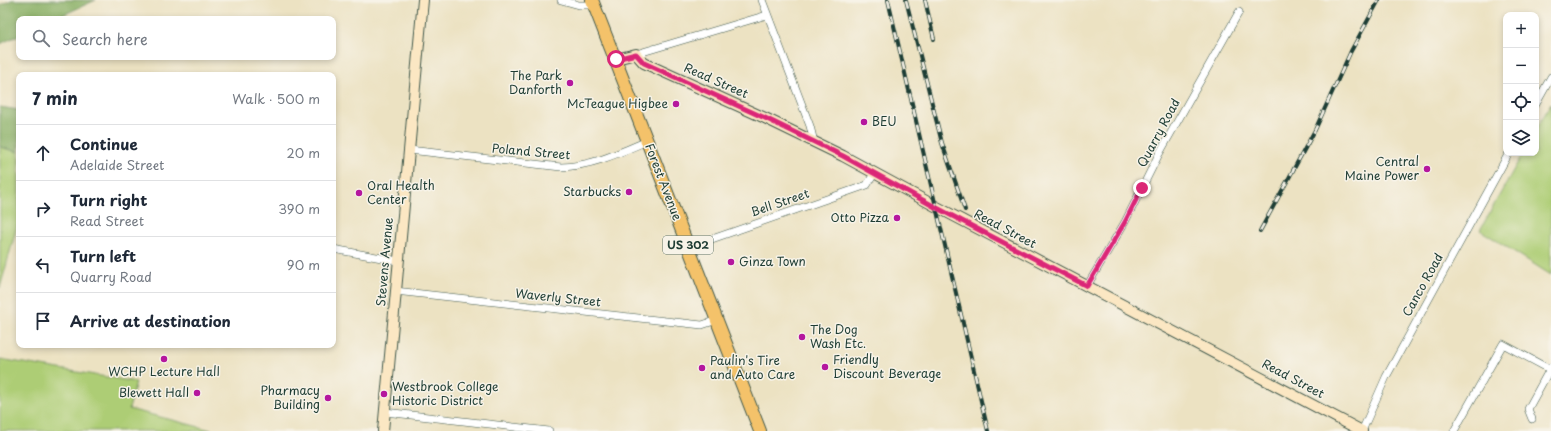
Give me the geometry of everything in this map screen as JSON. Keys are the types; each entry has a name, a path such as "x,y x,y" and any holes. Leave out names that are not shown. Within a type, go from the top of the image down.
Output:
{"highway":[{"name":"Forest Avenue","path":"593,3 760,431"}],"street":[{"name":"Stevens Avenue","path":"383,431 423,0"},
{"path":"561,0 579,5 593,3"},
{"path":"762,0 810,126 814,142"},
{"name":"Quarry Road","path":"1087,286 1125,222 1193,91 1239,12"},
{"path":"616,59 767,15"},
{"name":"Read Street","path":"636,54 644,63 814,142 1362,431"},
{"path":"1539,99 1551,78"},
{"name":"Poland Street","path":"409,150 554,166 579,167 593,163 647,141"},
{"name":"Canco Road","path":"1362,431 1386,377 1507,156"},
{"name":"Bell Street","path":"688,247 867,185 874,174"},
{"path":"336,250 398,261"},
{"name":"Waverly Street","path":"395,291 702,325 717,320"},
{"path":"1454,431 1503,344 1551,369 1528,409 1532,419"},
{"path":"385,412 549,431"}],"green space":[{"path":"12,0 96,0 61,16 16,16 16,36 0,44 0,5"},
{"path":"1551,103 1551,275 1480,230 1521,156 1539,156 1539,125"},
{"path":"0,107 16,110 16,151 0,147"},
{"path":"0,147 16,151 16,230 0,288"},
{"path":"0,359 136,382 129,409 215,431 0,431"}],"railway":[{"path":"888,0 988,431"},
{"path":"906,0 942,143 965,210"},
{"path":"925,0 934,39"},
{"path":"1260,231 1315,130 1351,51 1379,0"}],"place":[{"name":"The Park Danforth","path":"570,83"},
{"name":"McTeague Higbee","path":"676,104"},
{"name":"BEU","path":"864,122"},
{"name":"Central Maine Power","path":"1427,169"},
{"name":"Starbucks","path":"629,192"},
{"name":"Oral Health Center","path":"359,193"},
{"name":"Otto Pizza","path":"897,218"},
{"name":"Ginza Town","path":"731,262"},
{"name":"The Dog Wash Etc.","path":"802,337"},
{"name":"WCHP Lecture Hall","path":"164,359"},
{"name":"Friendly Discount Beverage","path":"825,367"},
{"name":"Paulin's Tire and Auto Care","path":"702,368"},
{"name":"Blewett Hall","path":"197,393"},
{"name":"Westbrook College Historic District","path":"384,394"},
{"name":"Pharmacy Building","path":"328,398"}],"route":[{"path":"616,59 636,54 644,63 765,118 843,156 937,208 1087,286 1125,222 1142,188"}]}
